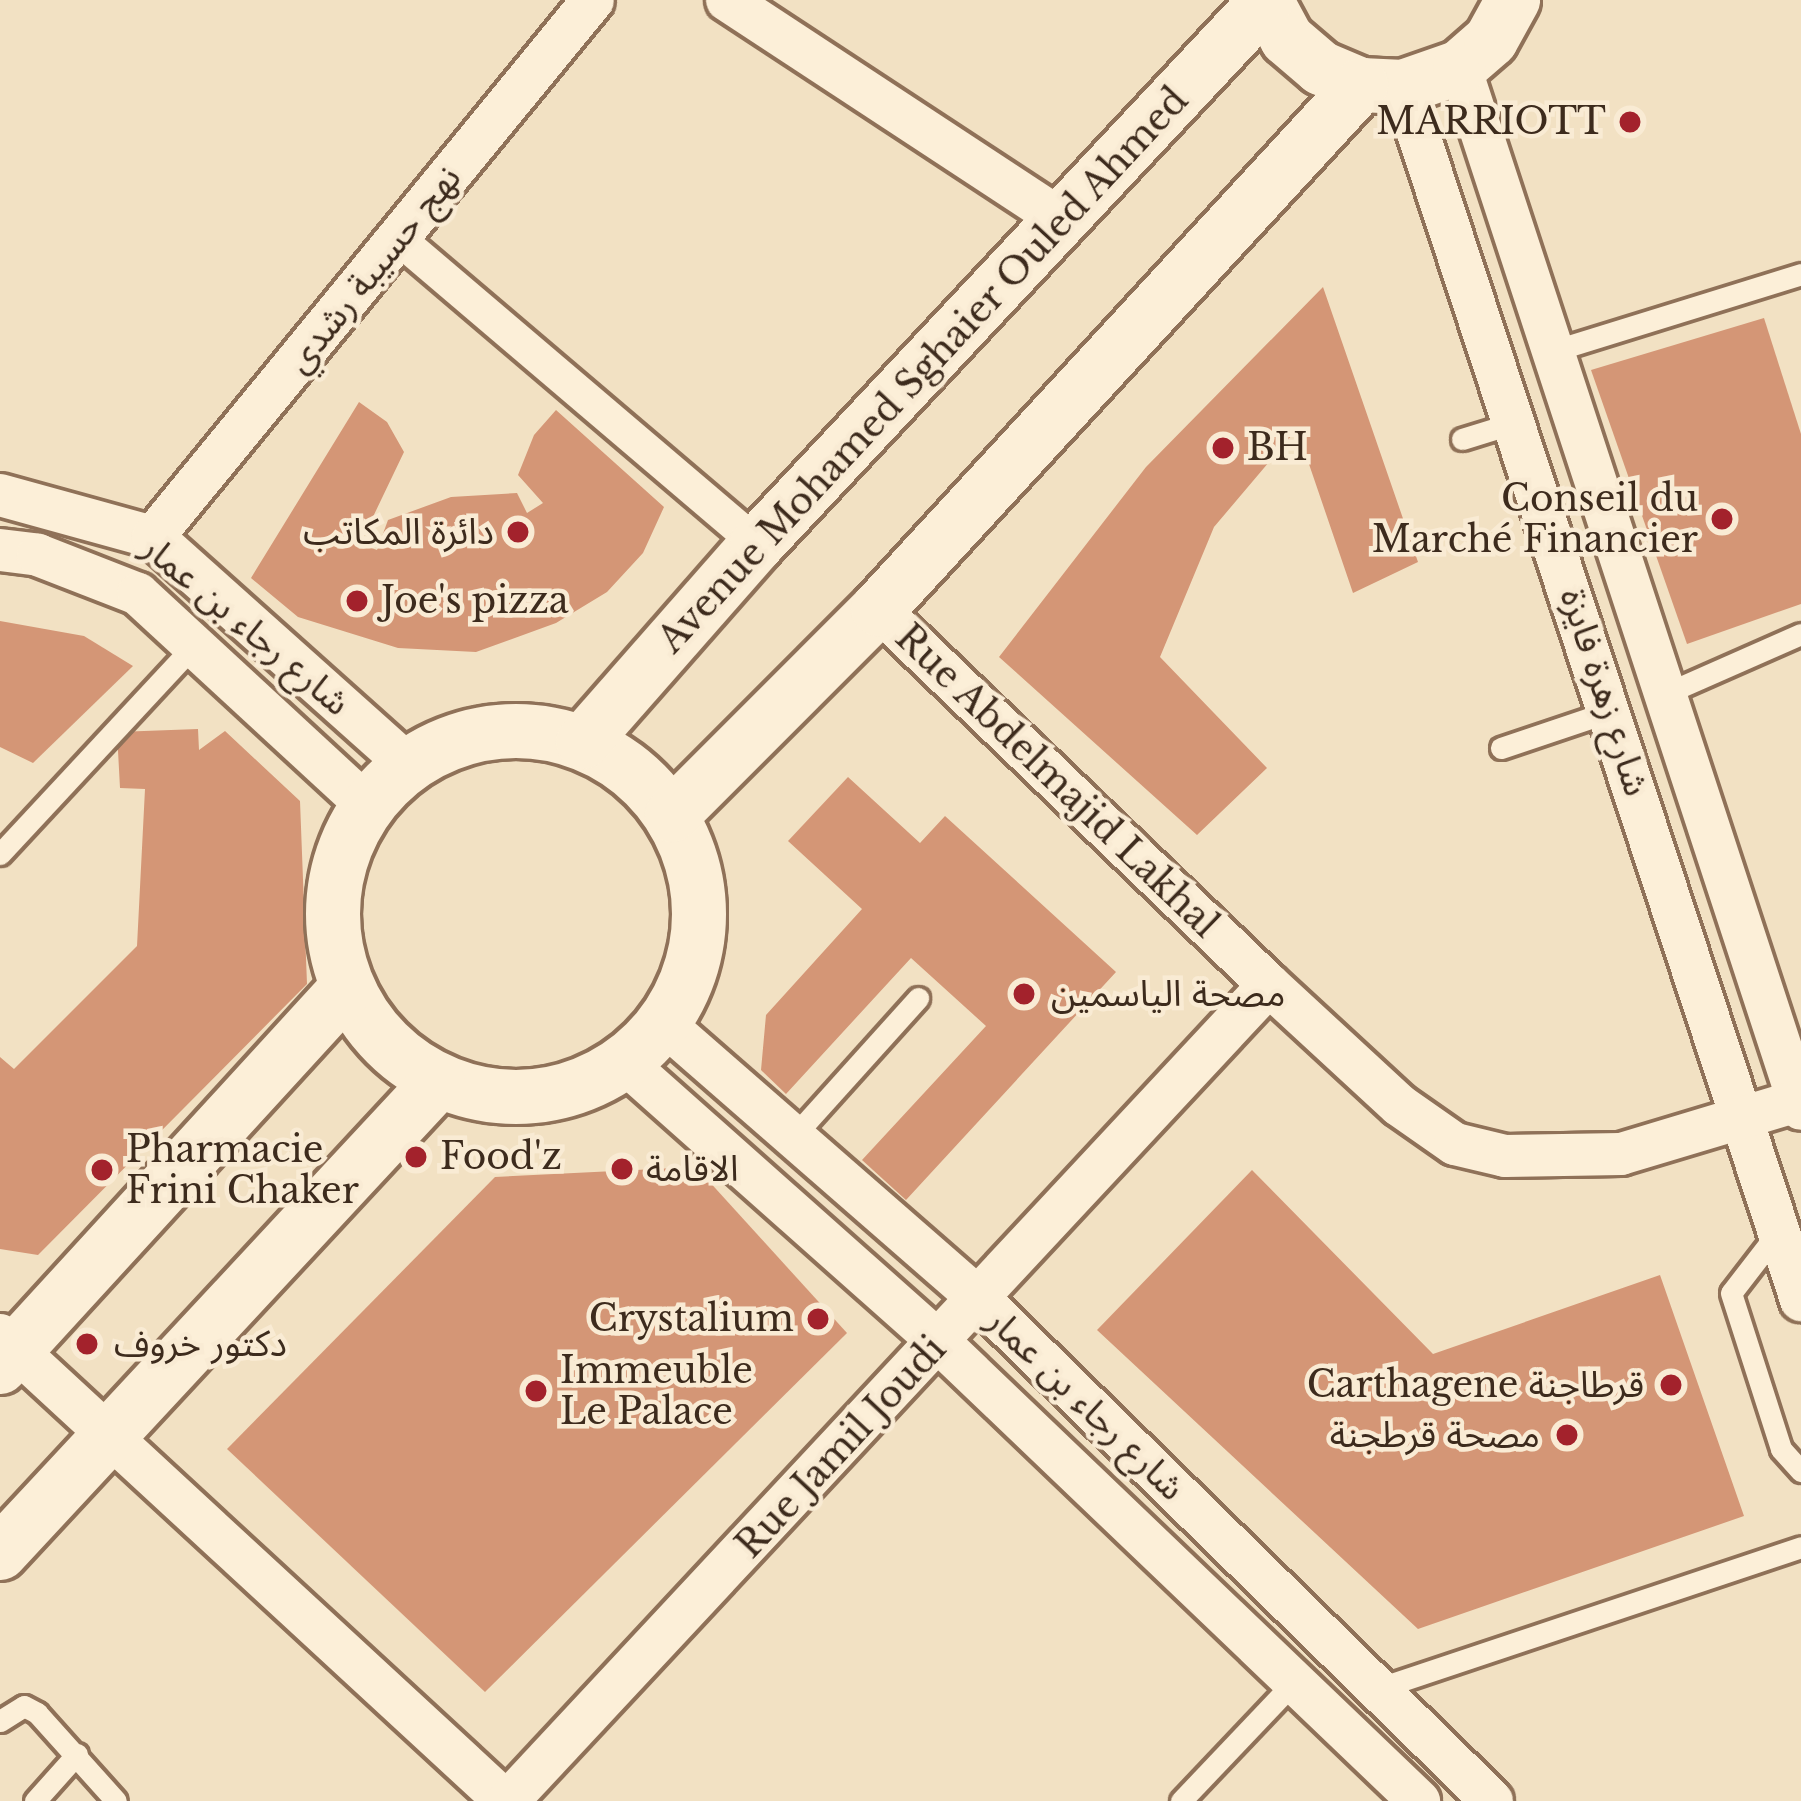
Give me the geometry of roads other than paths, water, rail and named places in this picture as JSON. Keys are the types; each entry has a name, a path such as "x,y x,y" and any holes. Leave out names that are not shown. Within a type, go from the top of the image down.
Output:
{"street":[{"name":"نهج حسيبة رشدي","path":"153,537 593,0"},
{"path":"727,0 1062,220"},
{"path":"1266,0 1287,39 1321,68 1382,86 1460,67 1490,40 1513,0"},
{"name":"Avenue Mohamed Sghaier Ouled Ahmed","path":"583,742 757,544 1266,0"},
{"name":"شارع زهرة فايزة","path":"1460,67 1800,1104"},
{"path":"672,815 878,609 1382,86"},
{"name":"شارع زهرة فايزة","path":"1382,86 1518,422 1801,1300"},
{"path":"398,238 757,544"},
{"name":"شارع رجاء بن عمار","path":"0,495 153,537 408,765"},
{"name":"شارع رجاء بن عمار","path":"0,550 38,555 138,594 368,805"},
{"name":"Rue Abdelmajid Lakhal","path":"878,609 1269,985 1399,1105 1456,1144 1505,1156 1601,1156 1800,1104"},
{"path":"524,730 583,742 634,772 672,815 694,866 700,921 690,975 664,1024 625,1063 567,1091 501,1098 438,1082 384,1044 346,989 331,926 339,862 368,805 408,765 483,735 524,730"},
{"name":"Rue Jamil Joudi","path":"507,1801 940,1343 1269,985"},
{"path":"346,989 5,1350 107,1433 507,1801"},
{"name":"شارع رجاء بن عمار","path":"664,1024 978,1298 1492,1801"},
{"name":"شارع رجاء بن عمار","path":"625,1063 940,1343 1419,1801"},
{"path":"0,1552 438,1082"}],"lane":[{"path":"1556,350 1801,274"},
{"path":"1462,439 1518,422"},
{"path":"1666,693 1801,634"},
{"path":"0,854 195,644"},
{"path":"1501,748 1611,711"},
{"path":"793,1137 918,998"},
{"path":"1779,1231 1731,1293 1781,1449 1801,1471"},
{"path":"1377,1689 1801,1547"},
{"path":"1181,1801 1294,1682"},
{"path":"0,1721 24,1706 76,1754 116,1801"},
{"path":"35,1801 76,1754"}],"place":[{"name":"MARRIOTT","path":"1630,122"},
{"name":"BH","path":"1223,448"},
{"name":"Conseil du Marché Financier","path":"1722,519"},
{"name":"دائرة المكاتب","path":"518,532"},
{"name":"Joe's pizza","path":"357,601"},
{"name":"مصحة الياسمين","path":"1024,994"},
{"name":"Food'z","path":"416,1157"},
{"name":"الاقامة","path":"622,1169"},
{"name":"Pharmacie Frini Chaker","path":"102,1170"},
{"name":"Crystalium","path":"818,1319"},
{"name":"دكتور خروف","path":"87,1344"},
{"name":"Carthagene قرطاجنة","path":"1671,1385"},
{"name":"Immeuble Le Palace","path":"536,1391"},
{"name":"مصحة قرطجنة","path":"1567,1435"}]}
